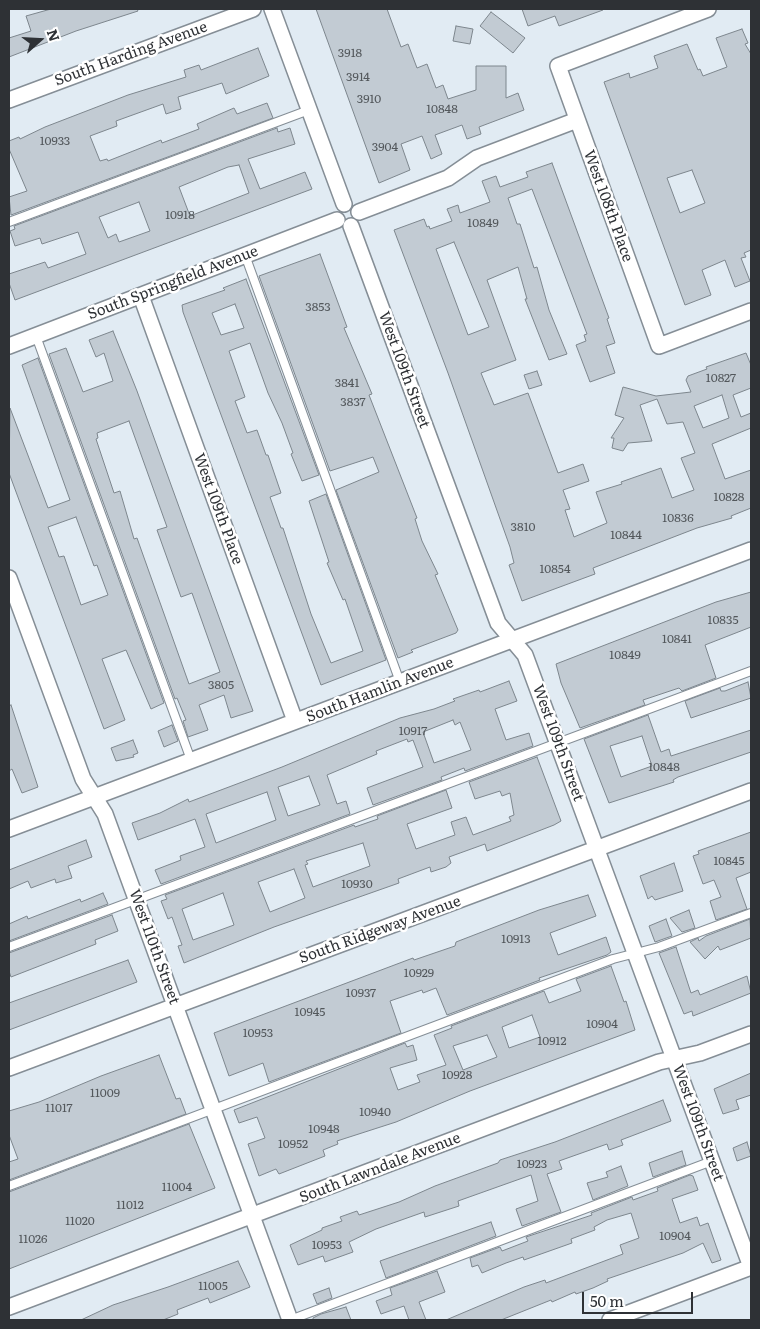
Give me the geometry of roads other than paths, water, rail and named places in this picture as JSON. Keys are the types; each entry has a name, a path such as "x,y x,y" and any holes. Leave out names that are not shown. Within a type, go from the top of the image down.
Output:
{"street":[{"name":"South Harding Avenue","path":"9,100 253,9"},
{"path":"272,9 344,204"},
{"name":"West 108th Place","path":"708,9 558,66 659,346 751,311"},
{"path":"359,212 448,178 477,158 577,120"},
{"path":"344,204 355,206 359,212 359,219 351,226 344,227 337,220 338,209 344,204"},
{"name":"South Springfield Avenue","path":"9,346 337,220"},
{"name":"West 109th Street","path":"351,226 498,623 525,655 751,1267"},
{"name":"West 109th Place","path":"141,296 295,721"},
{"name":"South Hamlin Avenue","path":"9,829 751,550"},
{"name":"West 110th Street","path":"9,578 83,780 105,814 290,1320"},
{"name":"South Ridgeway Avenue","path":"9,1068 751,792"},
{"name":"South Lawndale Avenue","path":"9,1307 659,1062 700,1053 751,1034"},
{"path":"610,1320 751,1267"}],"lane":[{"path":"9,222 309,110"},
{"path":"245,255 400,682"},
{"path":"36,336 191,760"},
{"path":"9,947 751,671"},
{"path":"9,1186 613,959 659,947 751,913"},
{"path":"290,1320 712,1162"}]}
